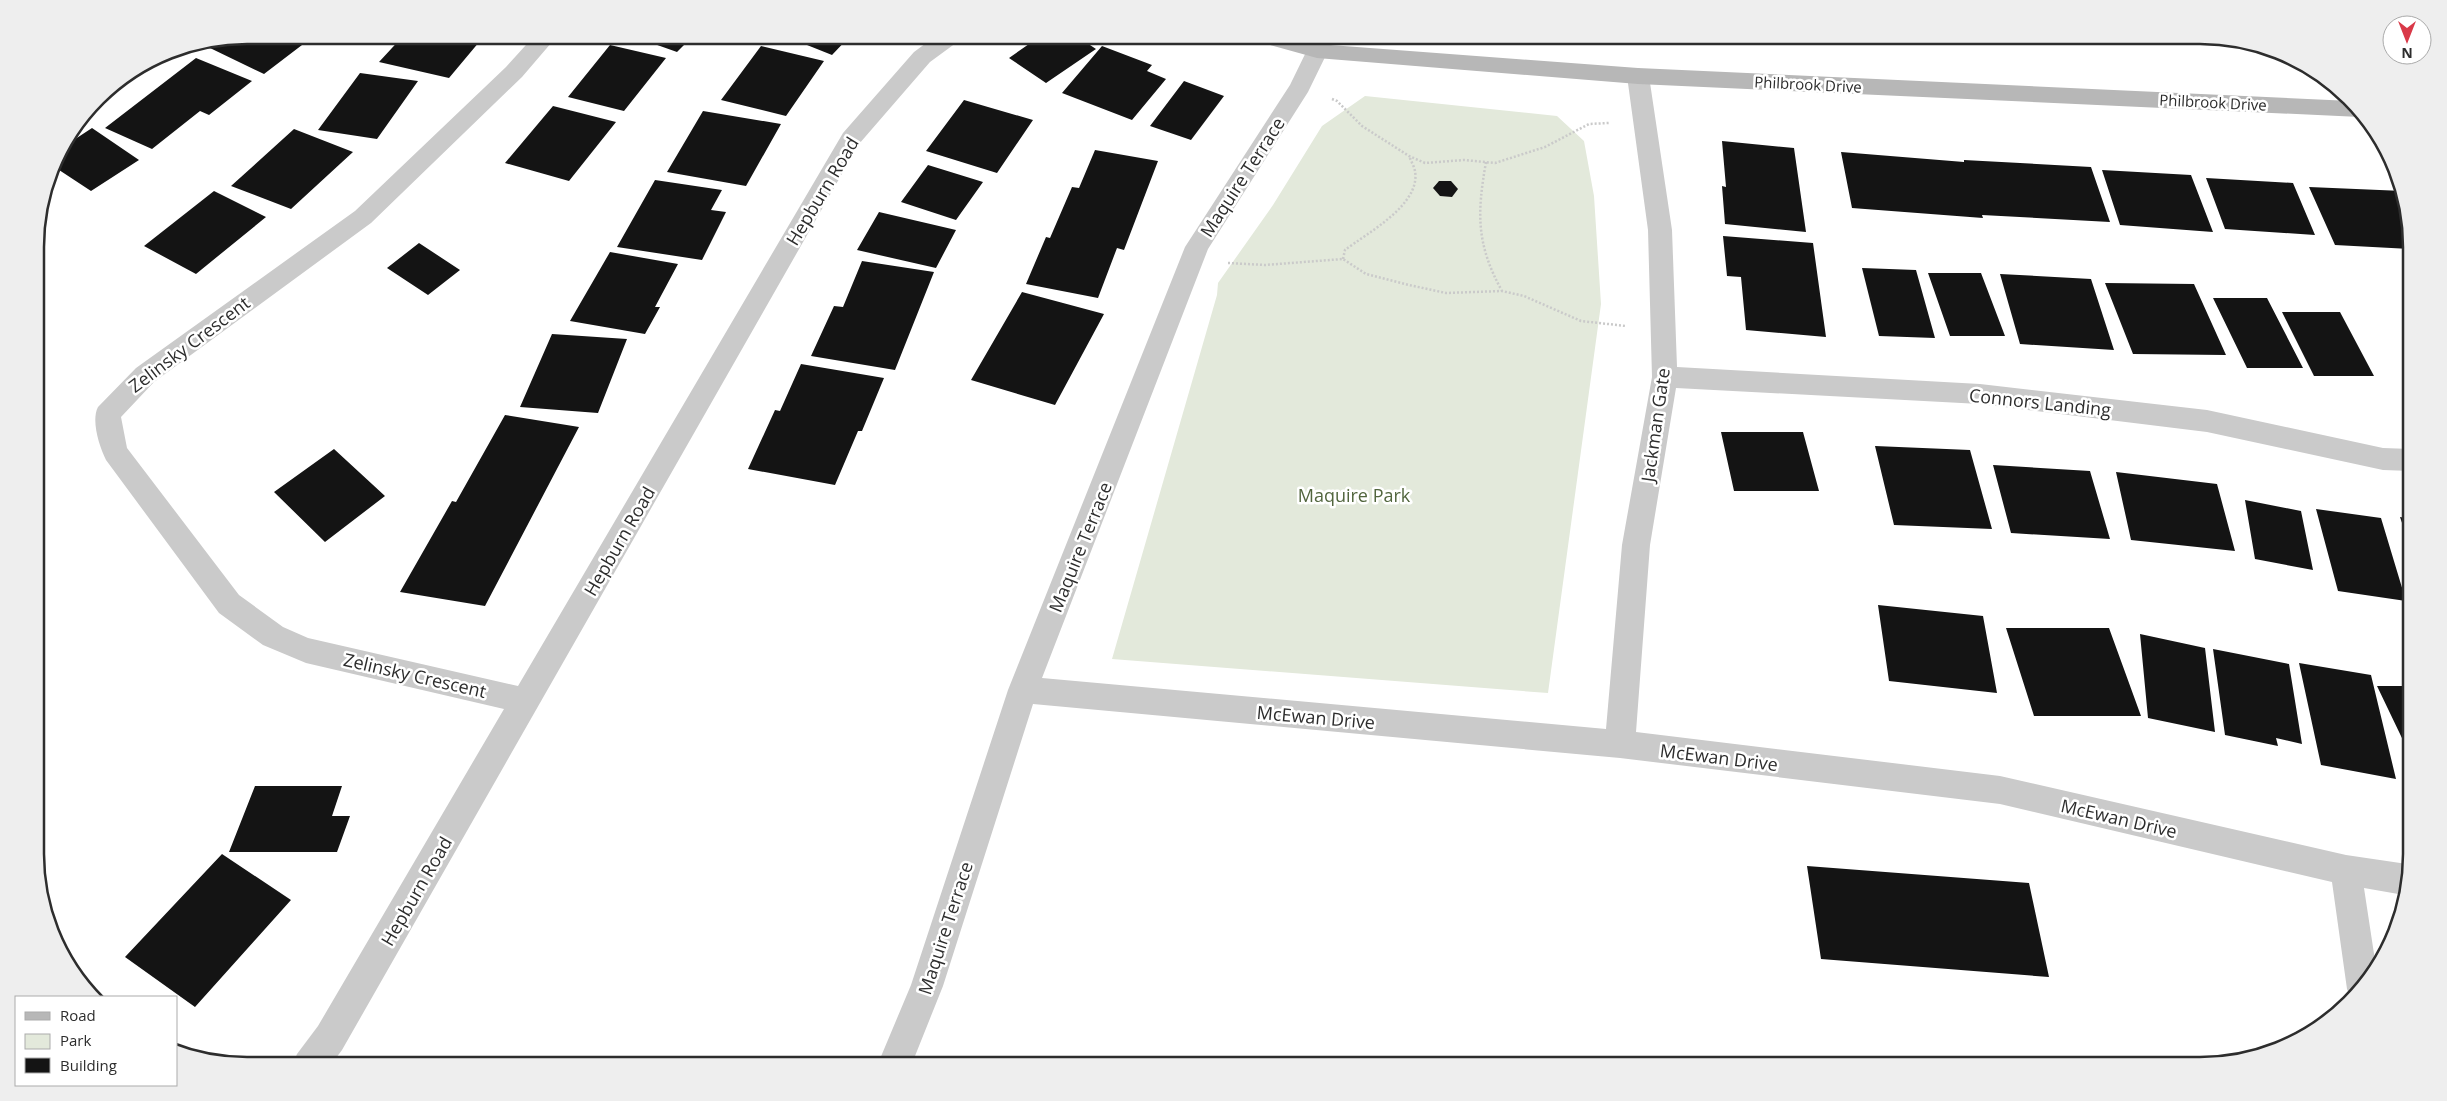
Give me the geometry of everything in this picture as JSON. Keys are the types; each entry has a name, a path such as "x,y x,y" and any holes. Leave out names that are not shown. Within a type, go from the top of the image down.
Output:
{"street":[{"name":"Zelinsky Crescent","path":"526,701 306,650 273,636 229,604 115,452 107,414 145,375 362,217 514,72 539,44"},
{"name":"Hepburn Road","path":"315,1057 330,1038 851,139 922,57 940,44"},
{"name":"Philbrook Drive","path":"1292,44 1317,51 1638,76 2349,108"},
{"name":"Maquire Terrace","path":"898,1057 927,986 1023,690 1193,258 1218,212 1300,87 1317,51"},
{"name":"Jackman Gate","path":"1620,744 1636,545 1665,377 1660,230 1638,76"},
{"name":"Connors Landing","path":"1665,377 1980,394 2207,421 2383,458 2403,459"},
{"name":"McEwan Drive","path":"1023,690 1620,744 2000,790 2346,870 2402,879"},
{"path":"2346,870 2361,978"}],"path":[{"path":"1300,87 1337,102 1362,126 1409,156 1425,163 1464,160 1495,163 1545,147 1589,124 1644,123"},
{"path":"1343,259 1345,250 1360,238 1390,220 1407,201 1416,174 1409,156"},
{"path":"1486,162 1477,210 1484,259 1502,290"},
{"path":"1193,258 1241,265 1343,259 1366,274 1446,293 1502,290 1524,296 1582,321 1599,324 1663,328"}],"green space":[{"name":"Maquire Park","path":"1365,96 1557,116 1584,141 1594,196 1601,304 1548,693 1112,659 1217,295 1218,283 1273,205 1322,126"}],"building":[{"path":"233,44 302,45 264,74 210,48"},
{"path":"396,44 477,44 449,78 379,62"},
{"path":"654,44 685,44 677,52"},
{"path":"804,44 842,44 832,55"},
{"path":"1029,44 1088,44 1096,49 1046,83 1009,58"},
{"path":"610,45 666,58 624,111 568,97"},
{"path":"761,46 824,61 786,116 721,100"},
{"path":"1102,46 1152,65 1147,71 1166,79 1132,120 1062,93"},
{"path":"196,58 252,81 209,115 200,111 152,149 105,128"},
{"path":"360,73 418,81 377,139 318,130"},
{"path":"1184,81 1224,96 1191,140 1150,126"},
{"path":"964,100 1033,120 997,173 926,151"},
{"path":"553,106 616,122 569,181 505,163"},
{"path":"703,111 781,124 746,186 667,172"},
{"path":"92,128 139,160 91,191 59,170 75,139"},
{"path":"294,129 353,152 291,209 231,186"},
{"path":"1722,141 1794,148 1806,232 1725,224 1722,186 1726,187"},
{"path":"1095,150 1158,161 1124,250 1117,248 1098,298 1026,284 1046,237 1050,238 1072,187 1079,188"},
{"path":"1841,152 1964,162 1964,160 2091,167 2110,222 1982,215 1983,218 1852,208"},
{"path":"928,165 983,182 956,220 901,202"},
{"path":"2102,170 2191,175 2213,232 2120,225"},
{"path":"2206,178 2293,183 2315,235 2225,229"},
{"path":"655,180 722,190 711,210 726,212 702,260 617,247"},
{"path":"1439,181 1451,181 1458,189 1452,197 1440,196 1433,188"},
{"path":"2309,187 2395,191 2402,220 2403,249 2335,245"},
{"path":"214,191 266,217 196,274 144,246"},
{"path":"879,212 956,230 936,268 857,250"},
{"path":"1723,236 1813,243 1826,337 1746,330 1741,277 1727,276"},
{"path":"419,243 460,270 428,295 387,268"},
{"path":"610,252 678,264 655,307 660,307 645,334 570,321"},
{"path":"862,261 934,272 895,370 811,356 834,306 843,307"},
{"path":"1862,268 1916,270 1935,338 1879,336"},
{"path":"1928,273 1981,273 2005,336 1950,336"},
{"path":"2000,274 2091,279 2114,350 2020,344"},
{"path":"2105,283 2194,284 2226,355 2133,354"},
{"path":"1022,292 1104,314 1055,405 971,380"},
{"path":"2213,298 2267,298 2303,368 2247,368"},
{"path":"2282,312 2340,312 2374,376 2314,376"},
{"path":"552,334 627,339 598,413 520,407"},
{"path":"801,364 884,378 862,431 858,431 835,485 748,469 775,410 780,411"},
{"path":"505,415 579,427 485,606 400,592 452,501 456,502"},
{"path":"1721,432 1803,432 1819,491 1734,491"},
{"path":"1875,446 1970,450 1992,529 1894,525"},
{"path":"334,449 385,496 325,542 274,492"},
{"path":"1993,465 2090,471 2110,539 2011,533"},
{"path":"2116,472 2217,484 2235,551 2131,540"},
{"path":"2245,500 2301,511 2313,570 2255,559"},
{"path":"2316,509 2381,518 2403,591 2403,601 2338,591"},
{"path":"1878,605 1983,616 1997,693 1889,681"},
{"path":"2006,628 2109,628 2141,716 2034,716"},
{"path":"2140,634 2205,648 2215,732 2148,718"},
{"path":"2213,649 2289,664 2302,744 2276,738 2278,746 2225,735"},
{"path":"2299,663 2371,675 2396,779 2321,765"},
{"path":"2377,686 2403,686 2403,740"},
{"path":"255,786 342,786 332,816 350,816 337,852 229,852"},
{"path":"222,854 291,900 195,1007 125,957"},
{"path":"1807,866 2029,883 2049,977 1821,959"}]}
